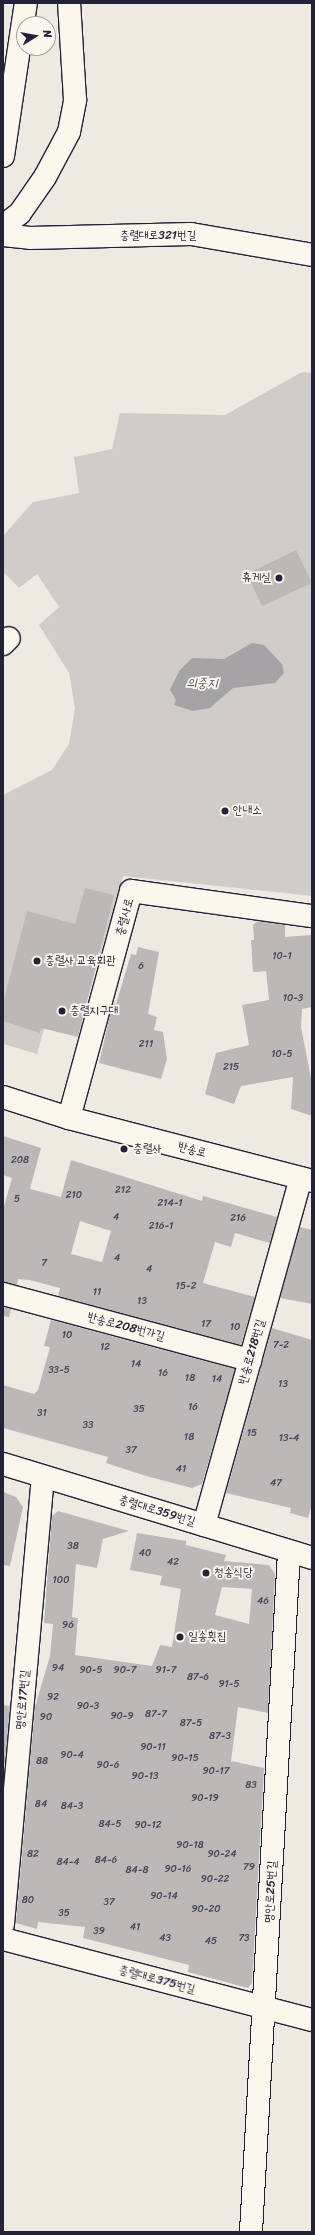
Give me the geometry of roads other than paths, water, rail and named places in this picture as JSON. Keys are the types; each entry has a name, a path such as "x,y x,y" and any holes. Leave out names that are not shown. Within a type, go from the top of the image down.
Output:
{"street":[{"path":"3,156 26,3"},
{"path":"3,226 20,213 45,177 69,132 75,100 69,3"},
{"name":"충렬대로321번길","path":"3,235 30,238 191,234 312,255"},
{"name":"충렬사로","path":"69,1118 131,892 312,916"},
{"name":"반송로","path":"3,1097 69,1118 306,1179"},
{"name":"반송로218번길","path":"204,1526 250,1360 306,1179"},
{"name":"반송로208번가길","path":"3,1294 250,1360"},
{"name":"충렬대로359번길","path":"3,1464 312,1558"},
{"name":"명안로17번길","path":"3,1924 43,1477"},
{"name":"명안로25번길","path":"251,2232 290,1552"},
{"name":"충렬대로375번길","path":"3,1939 312,2020"}],"water":[{"name":"의중지","path":"252,643 264,645 282,664 284,673 275,683 233,688 210,708 193,711 174,705 176,700 170,690 179,671 192,658 224,659"}],"place":[{"name":"휴게실","path":"279,578"},
{"name":"안내소","path":"225,811"},
{"name":"충렬사 교육회관","path":"37,961"},
{"name":"충렬지구대","path":"62,1011"},
{"name":"충렬사","path":"124,1149"},
{"name":"청송식당","path":"206,1573"},
{"name":"일송횟집","path":"180,1637"}]}
